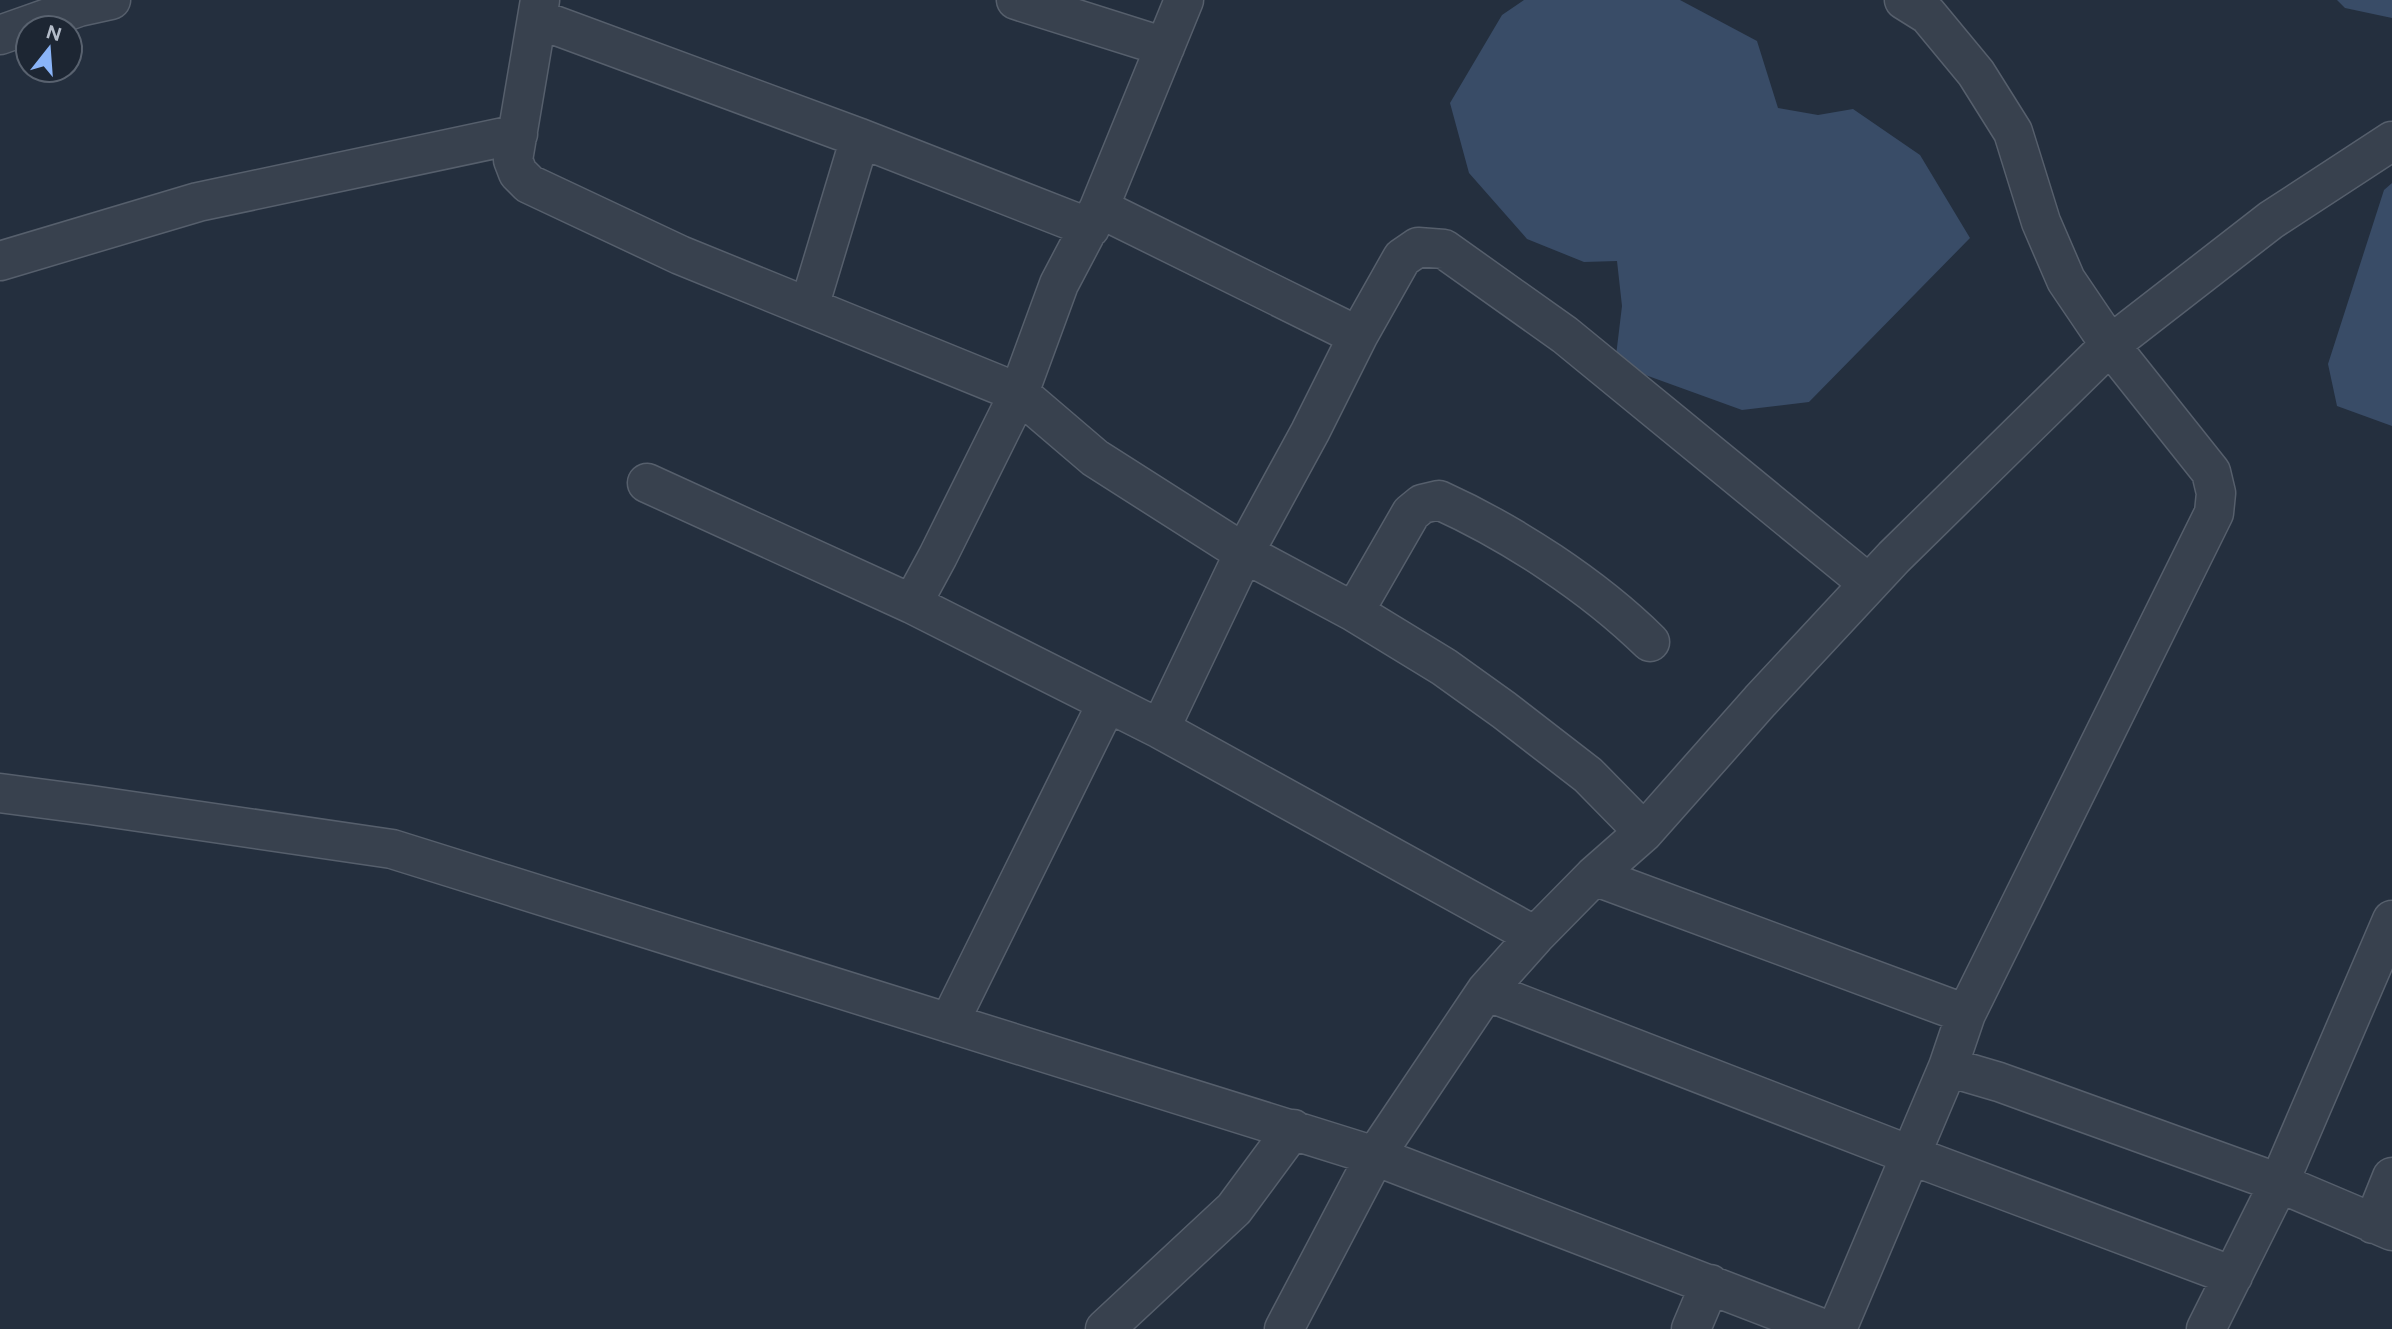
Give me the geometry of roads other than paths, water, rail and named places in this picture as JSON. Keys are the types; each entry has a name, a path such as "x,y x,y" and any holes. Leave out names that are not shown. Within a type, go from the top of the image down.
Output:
{"street":[{"path":"1016,0 1166,47"},
{"path":"912,604 939,556 1019,393 1059,284 1095,218 1184,0"},
{"path":"1837,1329 1948,1067 1966,1014 2214,513 2216,493 2211,472 2110,345 2066,280 2041,222 2013,132 1976,73 1928,15 1904,0"},
{"path":"0,35 89,3"},
{"path":"1359,336 1095,218 860,138 539,9 513,160 518,173 529,184 680,255 1019,393 1095,458 1244,553 1354,612 1444,667 1588,775 1644,832"},
{"path":"0,261 198,202 518,134"},
{"path":"809,307 860,138"},
{"path":"1284,1329 1375,1156 1486,991 1535,936 1594,876 1644,832 1869,584 2110,345 2271,220 2392,141"},
{"path":"1160,729 1244,553 1359,336 1402,258 1418,247 1444,249 1565,335 1869,584"},
{"path":"647,483 912,604 1160,729 1535,936"},
{"path":"1354,612 1411,513 1422,505 1439,500 1537,553 1626,618 1650,642"},
{"path":"949,1023 1108,703"},
{"path":"0,793 392,849 1375,1156 1824,1329"},
{"path":"1594,876 1966,1014"},
{"path":"2206,1329 2279,1183 2392,920"},
{"path":"1486,991 2233,1276"},
{"path":"1948,1067 1999,1082 2279,1183 2382,1227 2392,1177"},
{"path":"1105,1329 1234,1209 1293,1129"},
{"path":"1691,1329 1710,1284"}],"water":[{"path":"1524,0 1680,0 1757,41 1778,108 1818,115 1853,109 1920,155 1970,238 1809,402 1742,410 1615,364 1622,306 1617,261 1584,262 1527,239 1469,173 1450,103 1502,15"},
{"path":"2337,0 2392,0 2392,18 2345,8"},
{"path":"2392,183 2392,426 2337,406 2328,364 2384,190"}]}
